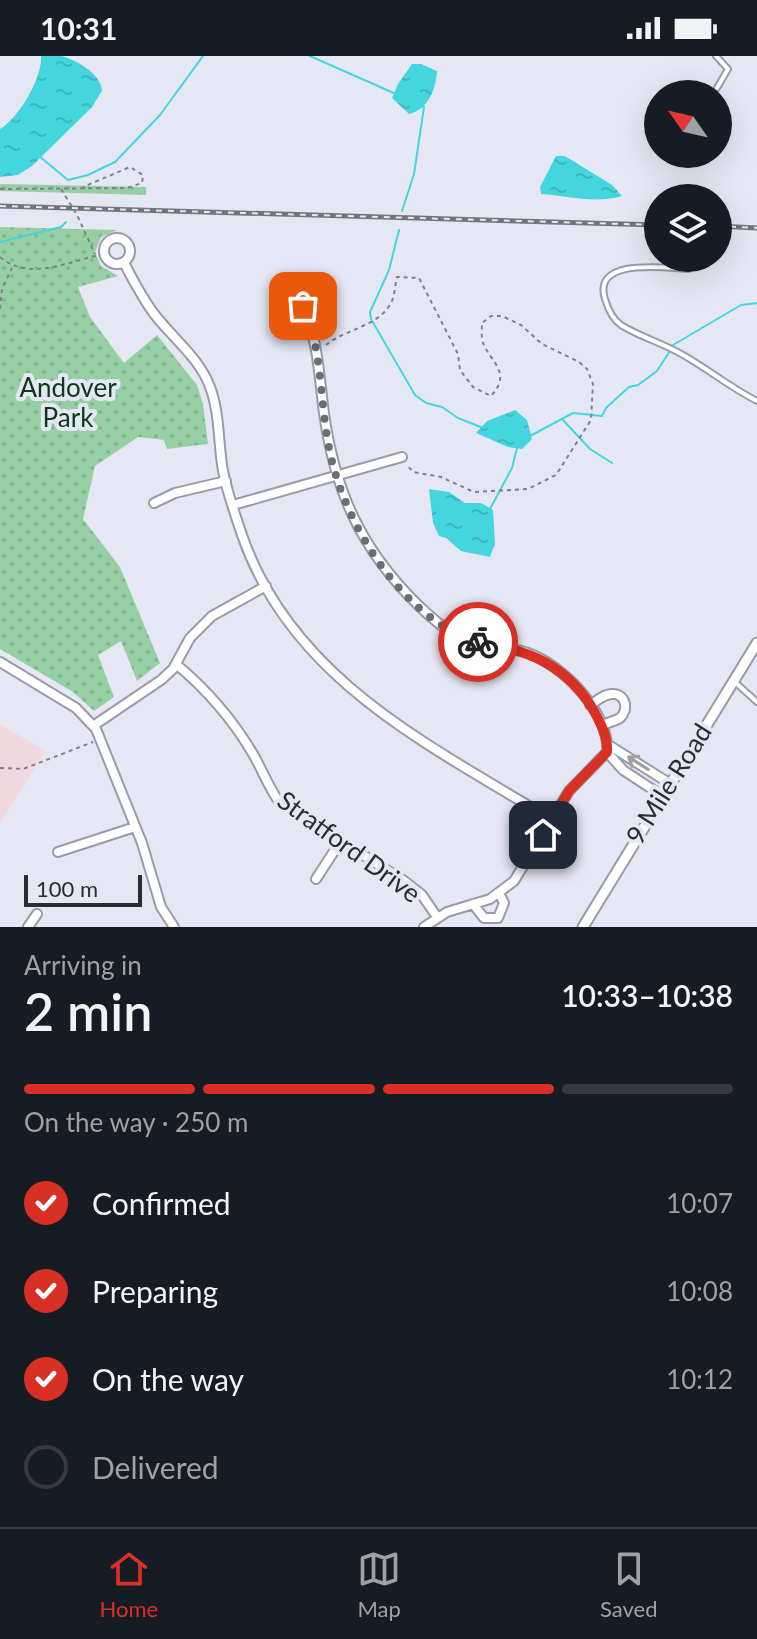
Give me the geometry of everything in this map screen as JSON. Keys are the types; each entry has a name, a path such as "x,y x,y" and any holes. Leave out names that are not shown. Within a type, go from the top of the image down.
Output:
{"street":[{"path":"120,238 127,243 130,252 124,263 111,264 100,254 108,241 120,238"},
{"path":"124,263 138,291 197,365 211,388 226,481 242,535 266,586 292,626 314,653 373,708 552,820"},
{"path":"303,306 315,337 327,434 336,474 356,524 374,556 439,624 461,637 530,653 566,676 590,705 602,725 607,748 623,770 661,795"},
{"path":"233,505 402,457"},
{"path":"154,503 175,493 226,481"},
{"path":"93,726 161,680 176,664 190,638 212,616 266,586"},
{"name":"9 Mile Road","path":"583,927 661,795 757,643"},
{"path":"0,662 76,708 93,726 135,827 161,907 174,927"},
{"name":"Stratford Drive","path":"176,664 198,682 236,728 256,758 268,788 280,803 413,888 422,895 437,917"},
{"path":"590,705 611,693 625,701 626,707 619,719 602,725"},
{"path":"424,927 437,917 490,899 514,881 569,791 607,748"},
{"path":"607,748 669,783"},
{"path":"58,852 135,827"},
{"path":"316,879 340,842"},
{"path":"473,904 484,918 498,918 504,903 499,893"},
{"path":"28,927 37,914"}],"lane":[{"path":"716,56 728,69 722,80"},
{"path":"644,268 628,268 613,273 605,281 603,294 609,311 619,323 683,355 757,401"},
{"path":"734,681 757,702"}],"path":[{"path":"0,189 127,188 142,183 143,175 130,167 83,187"},
{"path":"0,257 19,269 40,269 100,254 60,188"},
{"path":"0,309 2,289 12,266"},
{"path":"326,345 341,334 376,319 392,302 397,277 419,278 458,354 460,370 473,387 491,396 499,387 501,374 482,341 482,323 491,316 502,316 521,325 542,344 587,369 593,384 591,420 585,434 556,475 528,489 474,492 441,477 413,472 402,457"},
{"path":"0,768 23,769 101,739"}],"shaded area":[{"path":"0,724 45,751 0,824"}],"green space":[{"path":"0,184 146,187 146,195 0,191"},
{"name":"Andover Park","path":"0,227 117,230 101,237 95,252 101,266 118,276 78,287 90,317 124,363 157,335 197,385 203,404 208,444 167,449 164,440 138,437 95,466 83,519 120,567 160,663 137,681 121,641 98,655 114,697 94,711 73,692 0,649"}],"water":[{"path":"41,56 61,56 81,64 98,79 102,91 92,107 32,166 18,175 0,177 0,129 28,97 38,75"},
{"path":"412,64 421,64 437,71 430,98 416,112 409,114 392,98"},
{"path":"556,156 565,156 612,185 622,196 591,199 541,194 540,187"},
{"path":"515,410 527,420 532,439 522,449 508,447 476,433 487,421"},
{"path":"429,489 449,492 465,503 481,503 493,510 495,544 490,557 461,551 439,536 433,523"}],"waterway":[{"path":"39,156 68,180 88,175 115,162 160,115 203,56"},
{"path":"310,56 396,94"},
{"path":"402,211 414,174 424,107 420,105"},
{"path":"0,242 61,227 66,222"},
{"path":"399,230 389,270 370,312 371,319 415,395 483,428"},
{"path":"673,345 741,305 757,303"},
{"path":"530,436 573,413 602,416 606,408 629,387 638,385 657,371 670,351"},
{"path":"563,420 590,449 612,463"},
{"path":"490,509 512,468 517,448"}],"railway":[{"path":"0,206 644,225"},
{"path":"732,227 757,228"}],"way so far":[{"path":"303,306 315,337 331,456 341,490 362,536 385,570 425,612 452,633 478,642"}],"route":[{"path":"478,642 530,653 566,676 587,699 602,725 607,752 569,791 543,835"}]}
